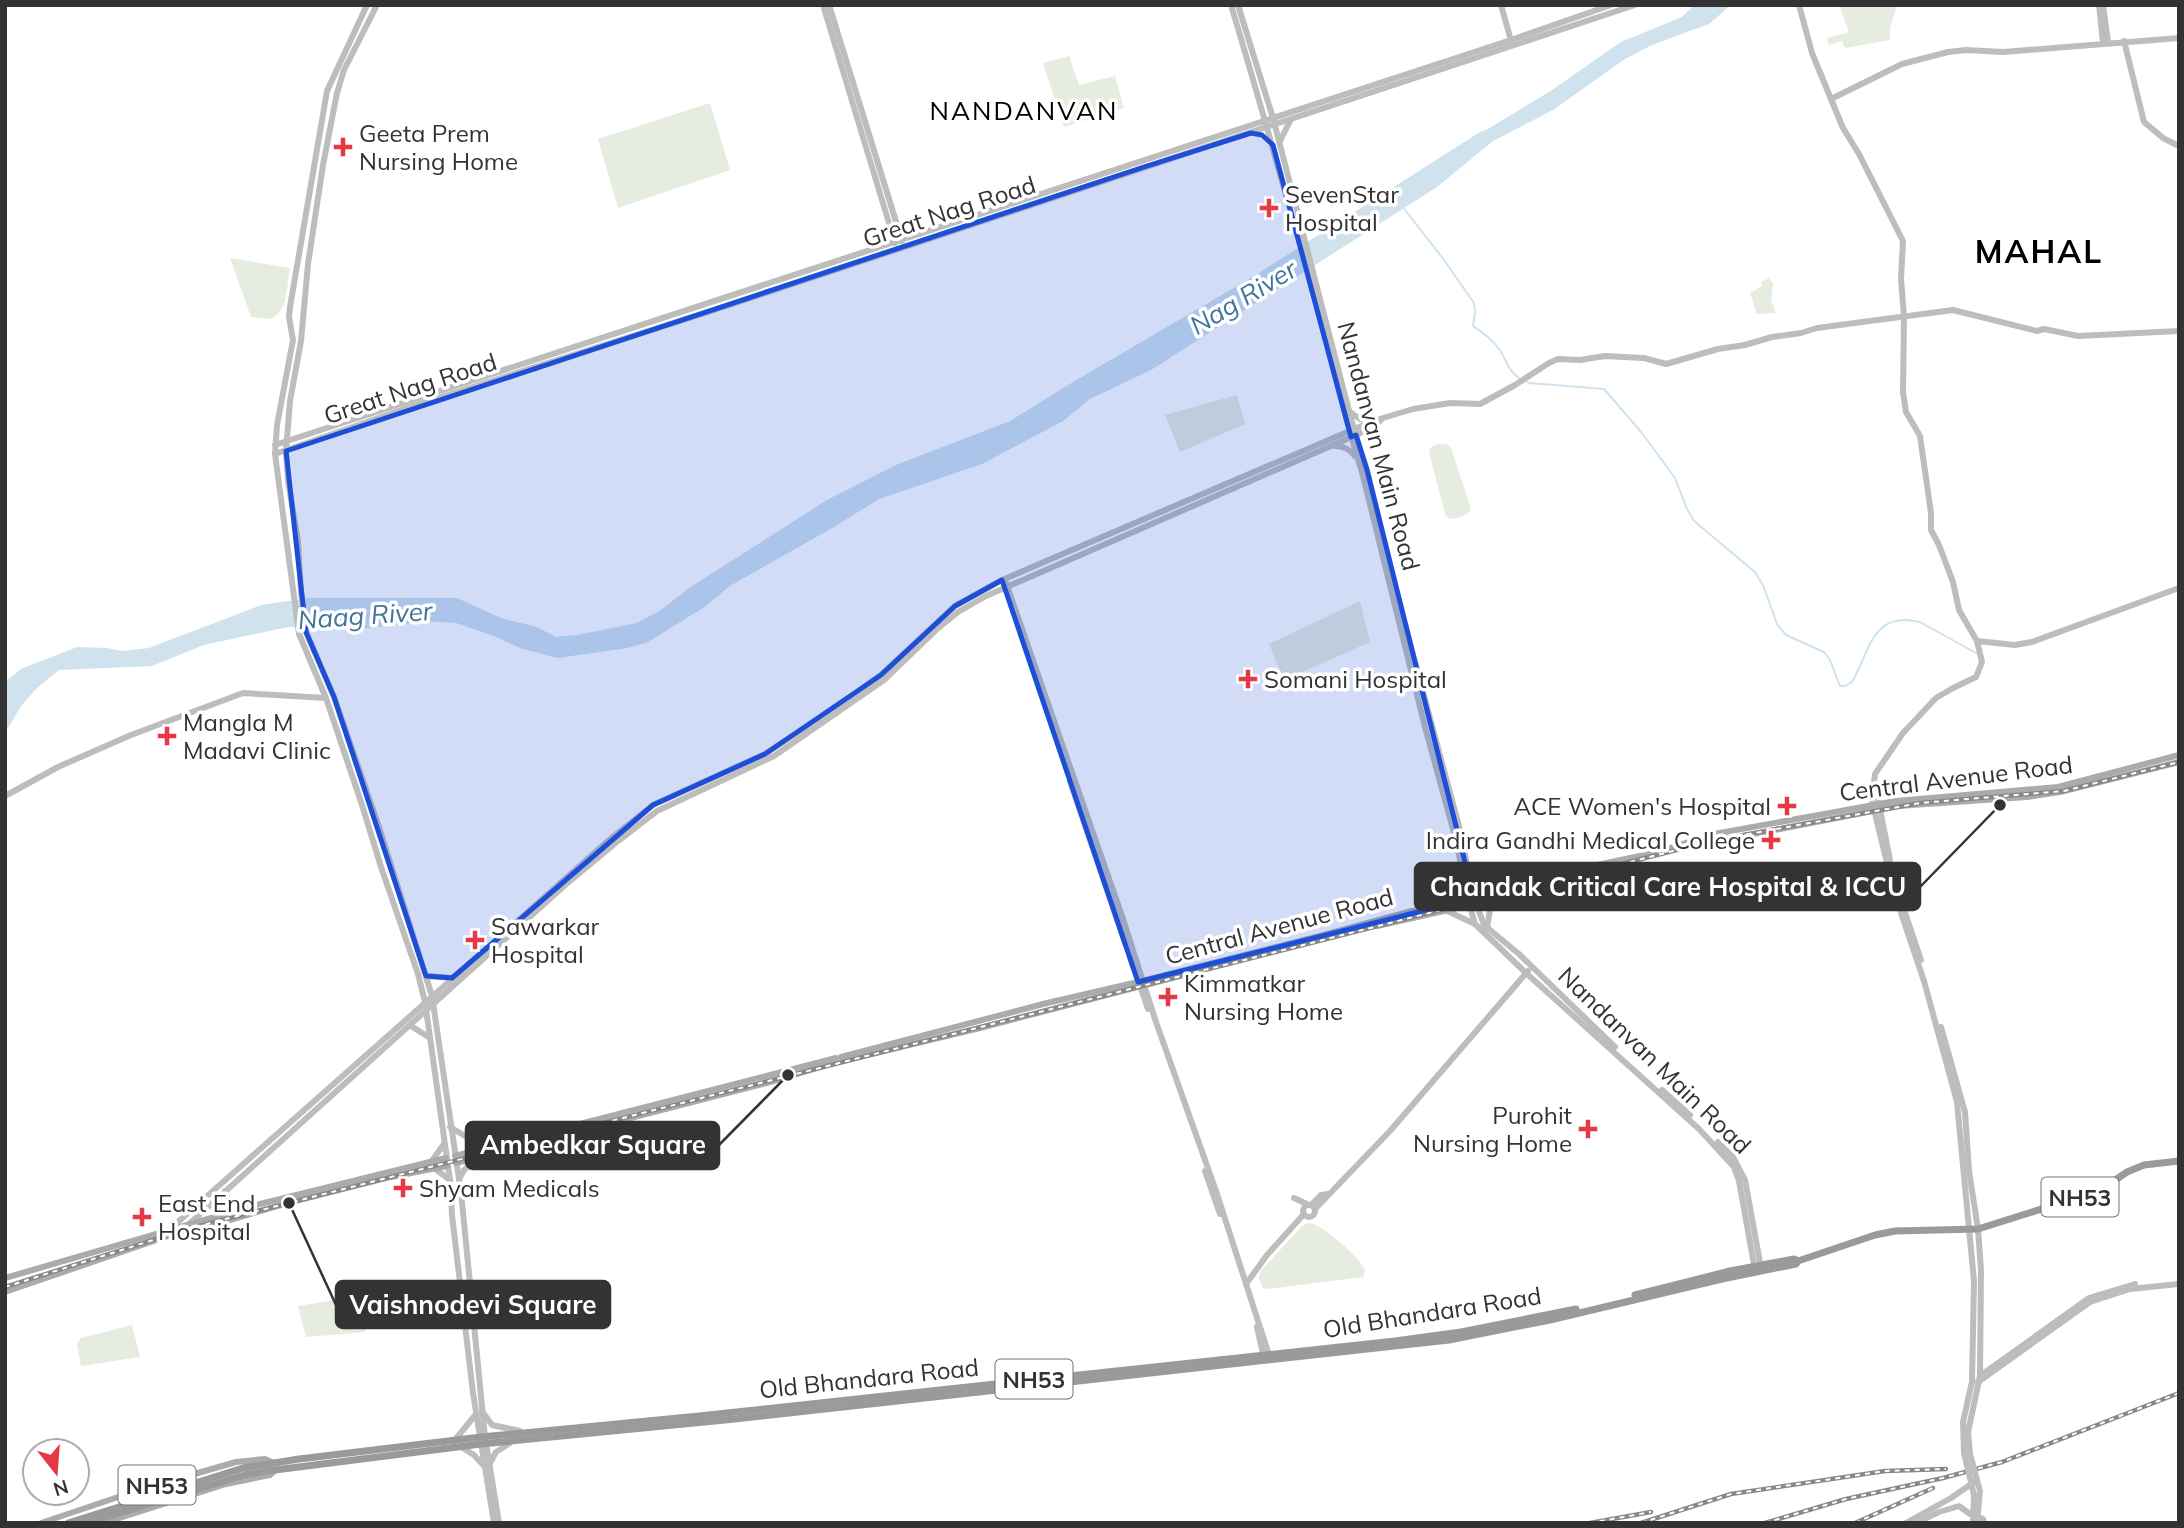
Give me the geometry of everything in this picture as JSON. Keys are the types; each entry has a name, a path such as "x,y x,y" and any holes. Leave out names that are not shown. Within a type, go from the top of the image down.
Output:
{"highway":[{"name":"NH53","path":"1974,1230 2083,1196 2144,1165 2179,1161"},
{"name":"Old Bhandara Road","path":"271,1467 454,1441 483,1441 529,1433 648,1425 1171,1368 1461,1332 1533,1320 1789,1263 1794,1259 1798,1261 1895,1231 1974,1230"},
{"name":"NH53","path":"86,1523 271,1467 461,1447 483,1441 510,1443 574,1432"},
{"path":"68,1523 209,1477 271,1467"}],"main road":[{"path":"367,5 327,91 293,286 289,317 293,340 275,454 292,592 302,633 326,698 425,1002 444,1143 458,1179 467,1246 480,1412 494,1523"},
{"path":"377,5 344,70 337,93 323,165 308,264 301,341 290,401 286,451 300,556 302,633 334,697 383,839 432,996 450,1127 450,1180 458,1274 480,1412 492,1425 529,1433"},
{"path":"823,5 899,244"},
{"path":"829,5 899,244"},
{"path":"1231,5 1265,104 1289,117 1276,144 1250,130 1265,104"},
{"name":"Nandanvan Main Road","path":"1238,5 1350,412 1353,433 1367,470 1395,587 1460,830 1471,902 1487,928 1532,967 1733,1157 1745,1180 1758,1269"},
{"path":"1501,5 1512,43"},
{"name":"Great Nag Road","path":"1512,43 1611,5"},
{"name":"Great Nag Road","path":"275,444 403,406 643,328 711,311 899,244 1635,5"},
{"path":"1799,5 1812,53 1843,128 1903,241 1901,279 1904,317 1903,392 1906,412 1920,436 1931,530 1952,582 1959,610 1976,640 1982,662 1978,674 1970,681 1936,698 1903,733 1875,774 1874,794 1897,891 1912,928 1960,1101 1974,1230 1975,1381 1973,1398 1962,1430 1964,1453 1974,1481 1977,1522"},
{"path":"2101,5 2105,42"},
{"path":"1831,99 1902,64 1948,52 2003,52 2179,38"},
{"path":"2124,41 2144,122 2163,138 2179,146"},
{"path":"1310,272 1456,840 1475,924"},
{"path":"183,1232 302,1120 427,1012 564,886 657,811 774,756 850,706 884,680 958,612 1004,583 1331,446 1373,421 1413,409 1450,403 1480,404 1558,359 1580,360 1605,356 1644,358 1665,364 1772,337 1847,323 1953,310 2037,331 2044,329 2078,337 2179,331"},
{"name":"Great Nag Road","path":"275,454 403,406"},
{"path":"1350,412 1360,419 1373,421"},
{"path":"174,1232 179,1221 609,840 653,805 765,754 841,704 881,675 955,606 1353,433 1375,426 1382,419"},
{"path":"1331,446 1349,449 1358,460"},
{"path":"1004,583 1246,1284 1267,1357"},
{"path":"1976,640 2015,645 2032,642 2179,588"},
{"path":"5,796 58,767 131,734 243,693 326,698"},
{"name":"Central Avenue Road","path":"1141,984 1412,911 1471,902 1697,844 1876,807 2058,790 2179,755"},
{"path":"2058,790 2179,762"},
{"path":"369,828 378,824"},
{"path":"373,841 383,839"},
{"path":"1468,872 1499,894 1490,910 1487,928"},
{"path":"1451,903 1464,881"},
{"path":"451,1161 485,1148 839,1059 980,1028 1141,984 1471,902"},
{"path":"1444,910 1475,924 1699,1129 1734,1167 1758,1269"},
{"path":"1246,1284 1267,1255 1308,1210 1326,1199 1390,1131 1532,967"},
{"path":"426,976 453,978"},
{"path":"411,1026 430,1038"},
{"path":"5,1292 188,1225 237,1210 432,1165 478,1158 774,1081 839,1059"},
{"path":"450,1127 485,1148"},
{"path":"5,1278 174,1232 195,1230 432,1165 444,1143"},
{"path":"458,1179 478,1158"},
{"path":"432,1165 450,1180"},
{"path":"225,1191 230,1204 237,1210"},
{"path":"1975,1381 2090,1298 2130,1287 2179,1282"},
{"path":"454,1441 480,1412"},
{"path":"487,1466 496,1452 510,1443"},
{"path":"461,1447 487,1466 499,1523"},
{"name":"Old Bhandara Road","path":"41,1523 139,1490 236,1462 265,1459 271,1467"},
{"name":"NH53","path":"104,1523 226,1484 270,1475 271,1467"},
{"path":"1906,1523 1951,1498 1974,1481"},
{"path":"1916,1523 1959,1506 1977,1522"},
{"path":"1970,1514 1977,1522"}],"highlighted area":[{"path":"1251,133 1262,135 1273,145 1351,437 1356,435 1367,470 1474,898 1138,982 1002,580 955,606 881,675 765,754 653,805 452,978 426,976 334,697 306,632 286,451 1141,168"}],"shaded area":[{"path":"1839,5 1897,6 1890,28 1890,40 1845,48 1842,41 1829,45 1827,38 1849,32"},
{"path":"1069,56 1079,85 1115,76 1124,108 1064,127 1043,63"},
{"path":"710,103 730,170 618,208 598,139"},
{"path":"230,258 290,268 283,306 275,317 251,317"},
{"path":"1769,278 1773,284 1771,300 1776,313 1757,314 1750,293"},
{"path":"1237,395 1245,424 1180,452 1165,415"},
{"path":"1446,444 1451,448 1470,506 1470,511 1457,518 1449,519 1445,514 1429,452 1431,447"},
{"path":"1360,601 1370,642 1284,680 1269,644"},
{"path":"1308,1223 1331,1234 1348,1249 1365,1270 1363,1277 1263,1288 1259,1279 1260,1272 1302,1226"},
{"path":"360,1296 366,1332 306,1337 298,1306"},
{"path":"132,1325 140,1357 81,1366 77,1344 81,1338"}],"water":[{"path":"1694,5 1731,5 1709,24 1652,45 1625,59 1553,110 1493,141 1437,187 1151,370 1090,399 1063,421 982,464 879,499 730,586 706,606 648,642 628,648 557,658 520,648 456,623 426,621 362,629 288,627 204,645 152,666 59,670 38,687 5,730 5,682 21,669 77,647 122,651 149,648 261,605 309,598 457,598 501,618 537,627 556,637 637,623 661,610 689,588 827,500 896,465 1010,421 1254,276 1480,132 1552,90 1621,42 1682,17"}],"waterway":[{"path":"1402,206 1474,303 1473,326 1496,345 1510,369 1519,378"},
{"path":"1524,380 1529,383 1604,389 1642,433 1675,478 1694,521 1755,572 1763,585 1777,624 1786,635 1824,652 1840,686 1852,682 1875,636 1892,622 1920,622 1976,653"}],"railway":[{"path":"5,1287 214,1222 1716,840 1920,803 2064,791 2179,762"},
{"path":"1765,1523 1846,1499 2002,1462 2179,1393"},
{"path":"1641,1523 1731,1494 1885,1471 1946,1469"},
{"path":"1855,1523 1933,1488"},
{"path":"1590,1523 1651,1512"}],"place":[{"name":"Geeta Prem Nursing Home","path":"343,147"},
{"name":"SevenStar Hospital","path":"1269,208"},
{"name":"Somani Hospital","path":"1248,679"},
{"name":"Mangla M Madavi Clinic","path":"167,736"},
{"name":"Chandak Critical Care Hospital & ICCU","path":"2000,805"},
{"name":"ACE Women's Hospital","path":"1787,806"},
{"name":"Indira Gandhi Medical College","path":"1771,840"},
{"name":"Sawarkar Hospital","path":"475,940"},
{"name":"Kimmatkar Nursing Home","path":"1168,997"},
{"name":"Ambedkar Square","path":"788,1075"},
{"name":"Purohit Nursing Home","path":"1588,1129"},
{"name":"Shyam Medicals","path":"403,1188"},
{"name":"Vaishnodevi Square","path":"289,1203"},
{"name":"East End Hospital","path":"142,1217"}],"district":[{"name":"NANDANVAN","path":"1024,110"},
{"name":"MAHAL","path":"2039,251"}],"water label":[{"name":"Nag River","path":"1243,297"},
{"name":"Naag River","path":"365,615"}]}
